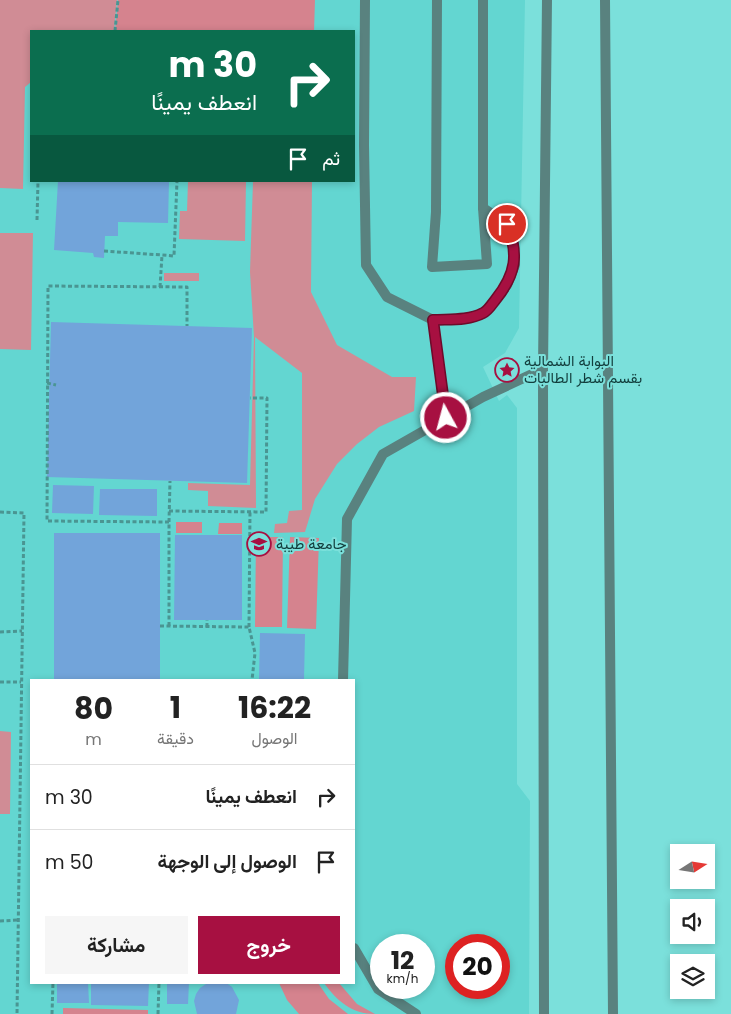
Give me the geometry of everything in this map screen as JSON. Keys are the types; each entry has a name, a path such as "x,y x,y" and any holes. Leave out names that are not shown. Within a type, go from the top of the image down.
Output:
{"street":[{"path":"365,0 364,145 366,265 387,297 433,320 471,318 485,312 507,285 514,265 513,240 507,224 483,208"},
{"path":"437,0 436,212 432,267 487,264 483,208 483,0"},
{"path":"544,1014 543,369 546,0"},
{"path":"605,0 613,1014"},
{"path":"433,320 446,418"},
{"path":"343,679 347,520 383,454 446,418 543,369"},
{"path":"355,950 378,989 416,1014"}],"path":[{"path":"115,30 118,0"},
{"path":"37,220 38,182"},
{"path":"104,251 174,256 177,182"},
{"path":"160,287 162,255"},
{"path":"169,522 46,521 48,286 187,287 187,326"},
{"path":"47,383 56,385"},
{"path":"169,511 266,512 267,398 250,398"},
{"path":"169,626 170,481"},
{"path":"250,511 249,628 254,653 252,679"},
{"path":"0,512 24,513 17,1014"},
{"path":"206,627 207,620"},
{"path":"160,626 249,628"},
{"path":"0,632 22,632"},
{"path":"0,682 21,682"},
{"path":"0,921 18,920"},
{"path":"52,1014 53,984"},
{"path":"158,1014 159,984"}],"shaded area":[{"name":"جامعة طيبة","path":"0,0 525,0 519,328 505,353 483,367 499,401 507,395 517,408 517,784 530,801 529,1014 0,1014"},
{"path":"0,0 117,0 114,30 30,30 30,83 25,87 23,189 0,188"},
{"path":"118,0 315,0 314,30 115,30"},
{"path":"188,182 246,182 245,241 179,239 180,211 187,211"},
{"path":"253,182 312,182 311,292 337,345 392,377 416,377 414,411 379,427 357,444 337,464 315,499 305,532 274,533 275,524 287,523 289,511 302,510 302,373 255,337 256,508 208,506 208,491 188,490 188,483 250,485 254,337 250,272"},
{"path":"0,233 33,233 31,350 0,349"},
{"path":"164,273 199,273 199,281 164,281"},
{"path":"176,522 202,522 202,533 176,533"},
{"path":"219,523 242,523 242,534 218,534"},
{"path":"256,537 283,537 282,627 255,627"},
{"path":"290,537 319,538 316,629 287,628"},
{"path":"0,731 11,732 10,814 0,814"},
{"path":"279,984 319,984 329,999 348,1014 299,1014 287,1000"},
{"path":"325,984 340,984 357,1004 375,1014 352,1009 334,995"},
{"path":"63,1008 148,1010 148,1014 63,1014"}],"building":[{"path":"58,182 169,182 168,223 118,222 118,236 105,236 104,258 94,257 93,253 54,250"},
{"path":"51,322 252,328 247,483 47,477"},
{"path":"53,485 94,486 93,514 52,513"},
{"path":"100,489 157,489 157,516 99,515"},
{"path":"54,533 160,533 160,679 54,679"},
{"path":"175,535 242,535 242,620 174,620"},
{"path":"260,633 305,634 304,679 259,679"},
{"path":"57,984 88,984 89,1003 57,1003"},
{"path":"91,984 149,984 148,1006 91,1005"},
{"path":"167,984 189,984 188,1004 167,1004"},
{"path":"206,984 228,984 232,987 239,1000 236,1014 197,1014 194,1001 200,988"}],"place":[{"name":"البوابة الشمالية بقسم شطر الطالبات","path":"507,370"},
{"name":"جامعة طيبة","path":"259,544"}],"route":[{"path":"446,418 433,320 471,318 485,312 507,285 514,265 513,240 507,224"}]}
